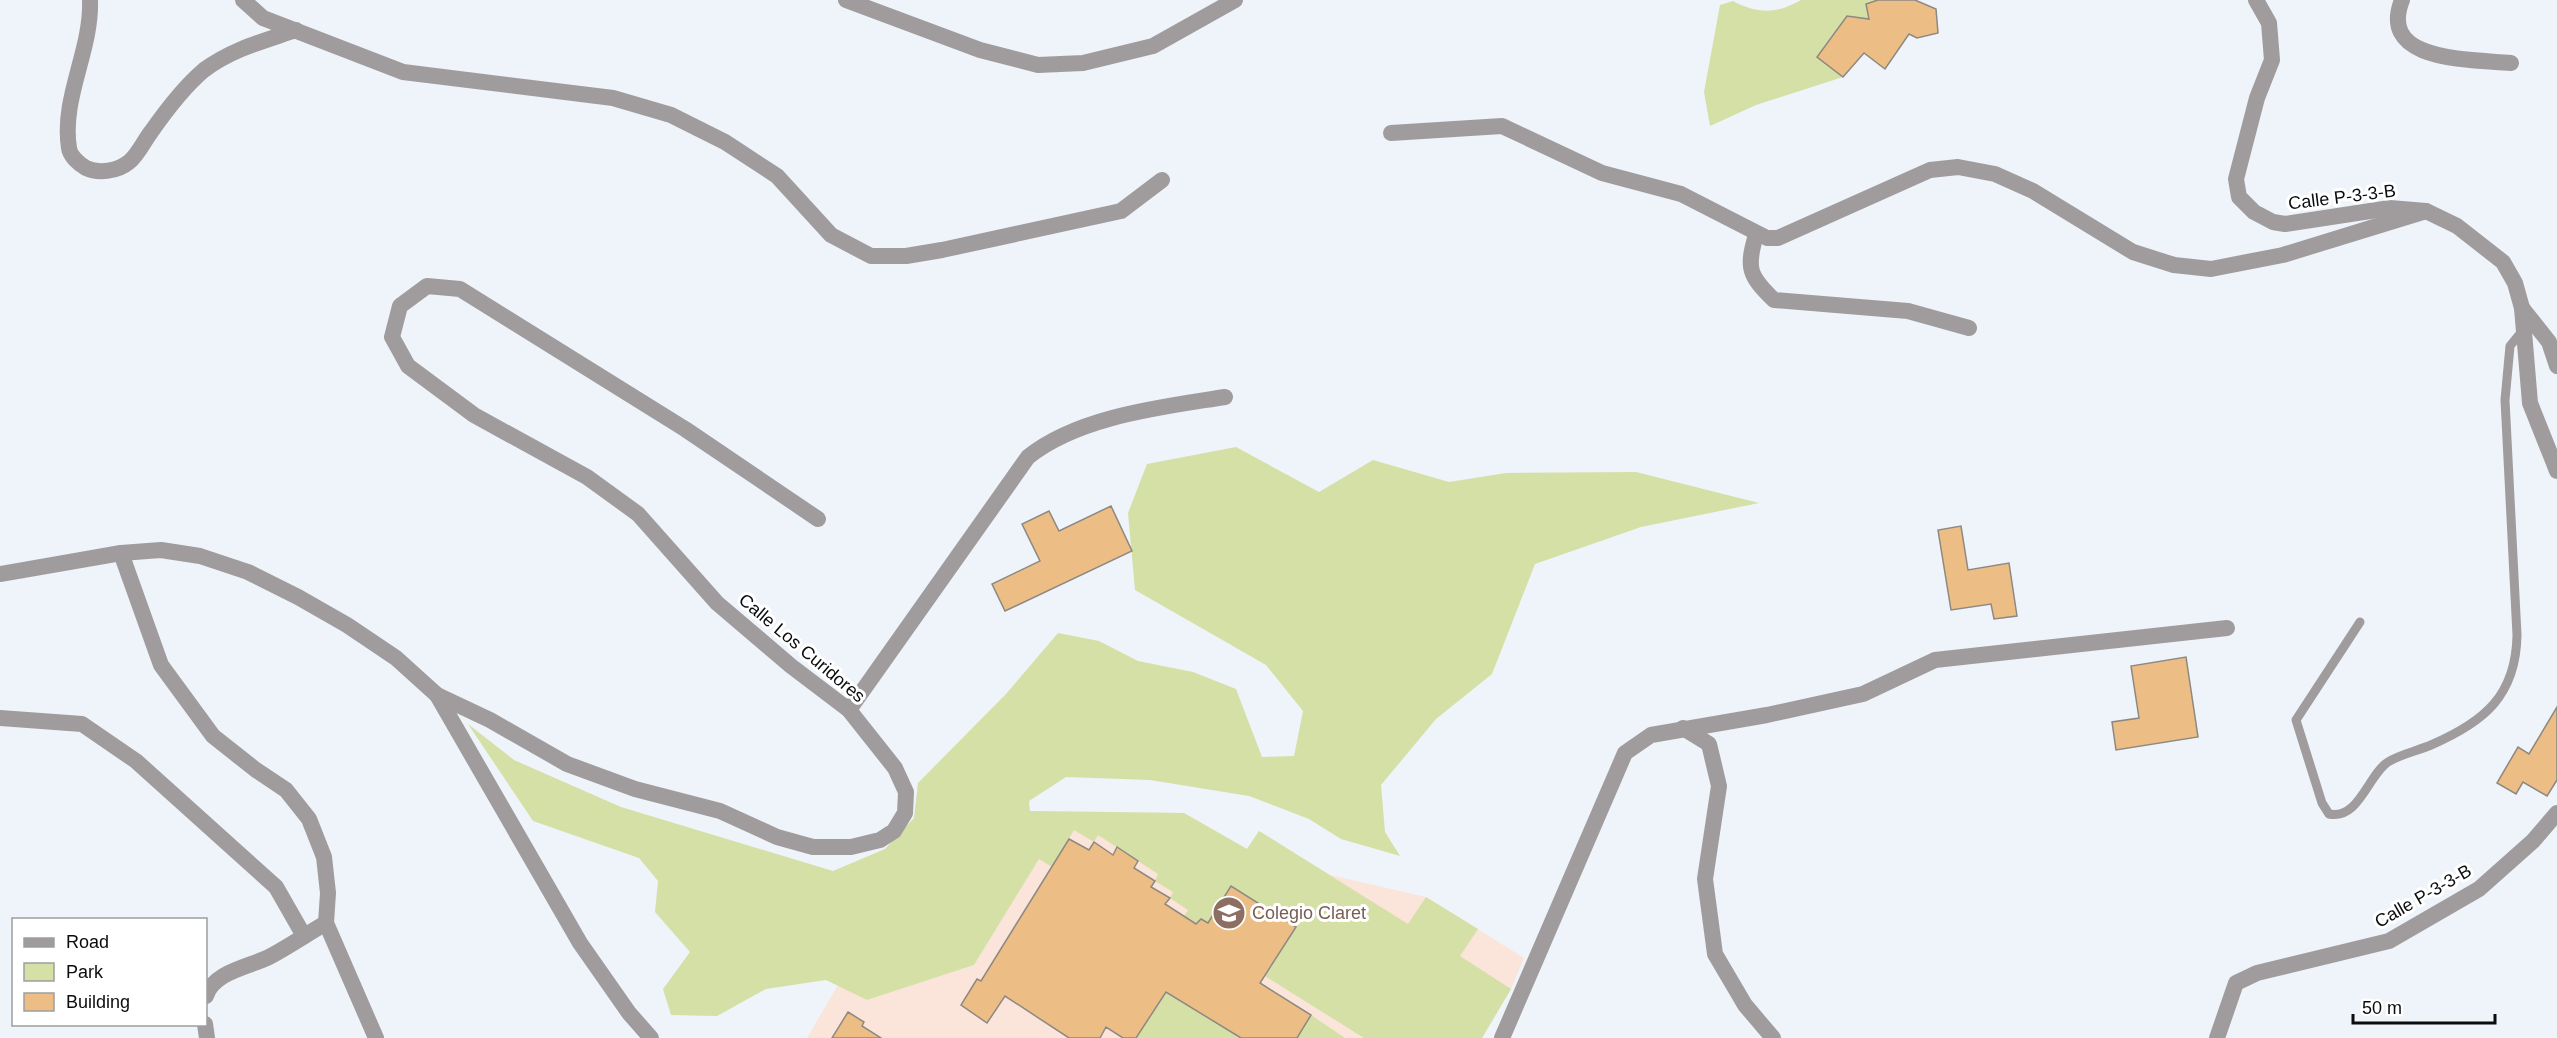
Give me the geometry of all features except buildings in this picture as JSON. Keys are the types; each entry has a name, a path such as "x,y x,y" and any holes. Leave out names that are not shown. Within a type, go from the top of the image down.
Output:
{"street":[{"path":"90,0 85,48 71,99 67,126 69,151 77,162 87,169 106,172 129,162 157,124 203,71 234,51 296,30"},
{"path":"243,0 263,18 403,72 613,98 671,115 725,142 777,176 831,235 871,256 906,256 930,252 1121,211 1162,180"},
{"path":"846,0 980,50 1038,65 1083,63 1153,46 1235,0"},
{"name":"Calle P-3-3-B","path":"2256,0 2269,22 2272,60 2257,98 2236,179 2240,197 2254,212 2273,222 2285,224 2390,208 2426,211 2457,226 2503,262 2515,283 2522,308 2530,403 2557,471"},
{"path":"2402,0 2397,11 2397,26 2409,43 2430,54 2511,63"},
{"path":"1391,133 1502,126 1602,173 1681,194 1756,235 1778,238 1930,170 1958,167 1995,174 2033,191 2133,252 2174,265 2211,269 2283,255 2426,211"},
{"path":"1756,235 1750,256 1751,274 1774,300 1908,311 1970,328"},
{"name":"Calle Los Curidores","path":"0,574 121,554 161,550 200,556 248,572 347,625 396,658 437,695 490,720 567,764 635,789 720,812 777,837 813,847 851,847 880,840 894,831 905,813 906,792 895,768 849,710 717,603 638,514 587,477 474,415 408,366 392,337 399,306 427,286 460,289 685,429 818,519"},
{"path":"2522,308 2548,342 2557,366"},
{"path":"849,710 1028,457 1058,438 1130,412 1225,397"},
{"path":"121,554 162,665 213,736 286,790 309,819 324,857 328,893 326,923 376,1038"},
{"path":"1502,1038 1626,753 1651,735 1767,715 1863,694 1935,660 2227,628"},
{"path":"437,695 580,943 629,1013 651,1038"},
{"path":"0,718 81,724 136,761 276,887 304,936"},
{"path":"1683,728 1709,744 1719,786 1705,879 1715,954 1745,1005 1773,1038"},
{"name":"Calle P-3-3-B","path":"2217,1038 2236,983 2257,973 2389,941 2479,889 2533,841 2557,813"},
{"path":"207,995 216,982 237,969 267,958 326,923"}],"lane":[{"path":"2360,622 2296,720 2322,803 2329,814 2336,815 2354,804 2387,763 2466,729 2498,703 2511,677 2517,656 2517,635 2505,400 2510,346 2523,330"}],"shaded area":[{"name":"Colegio Claret","path":"1029,811 1184,813 1247,849 1259,831 1330,875 1426,897 1524,958 1511,989 1482,1038 807,1038 838,985 867,1000 974,965 1039,859"}],"green space":[{"path":"1801,0 1878,0 1869,19 1847,17 1817,57 1843,77 1756,105 1710,126 1704,92 1720,5 1733,1 1750,8 1767,11 1784,8"},
{"path":"1236,447 1319,492 1373,460 1449,482 1506,473 1636,472 1759,503 1641,527 1535,564 1492,674 1436,719 1381,785 1385,832 1400,856 1341,839 1309,819 1249,796 1150,780 1066,777 1029,801 1030,811 1184,813 1247,849 1259,831 1408,924 1426,897 1478,929 1460,956 1511,989 1482,1038 1364,1038 1265,976 1296,927 1231,886 1208,923 1200,919 1190,931 1179,924 1188,910 1170,898 1173,892 1155,881 1158,874 1098,835 1094,842 1074,830 1052,867 1039,859 974,965 867,1000 826,980 766,989 717,1016 671,1015 663,989 690,952 655,912 658,881 639,858 533,821 468,724 514,760 621,807 833,871 885,849 914,818 918,783 1006,694 1058,633 1099,641 1138,661 1193,672 1236,689 1262,757 1294,756 1303,711 1266,665 1135,590 1128,513 1147,464"},
{"path":"1171,984 1185,1003 1241,1038 1136,1038"},
{"path":"1311,1015 1345,1038 1297,1038"}],"place":[{"name":"Colegio Claret","path":"1229,913"}]}
